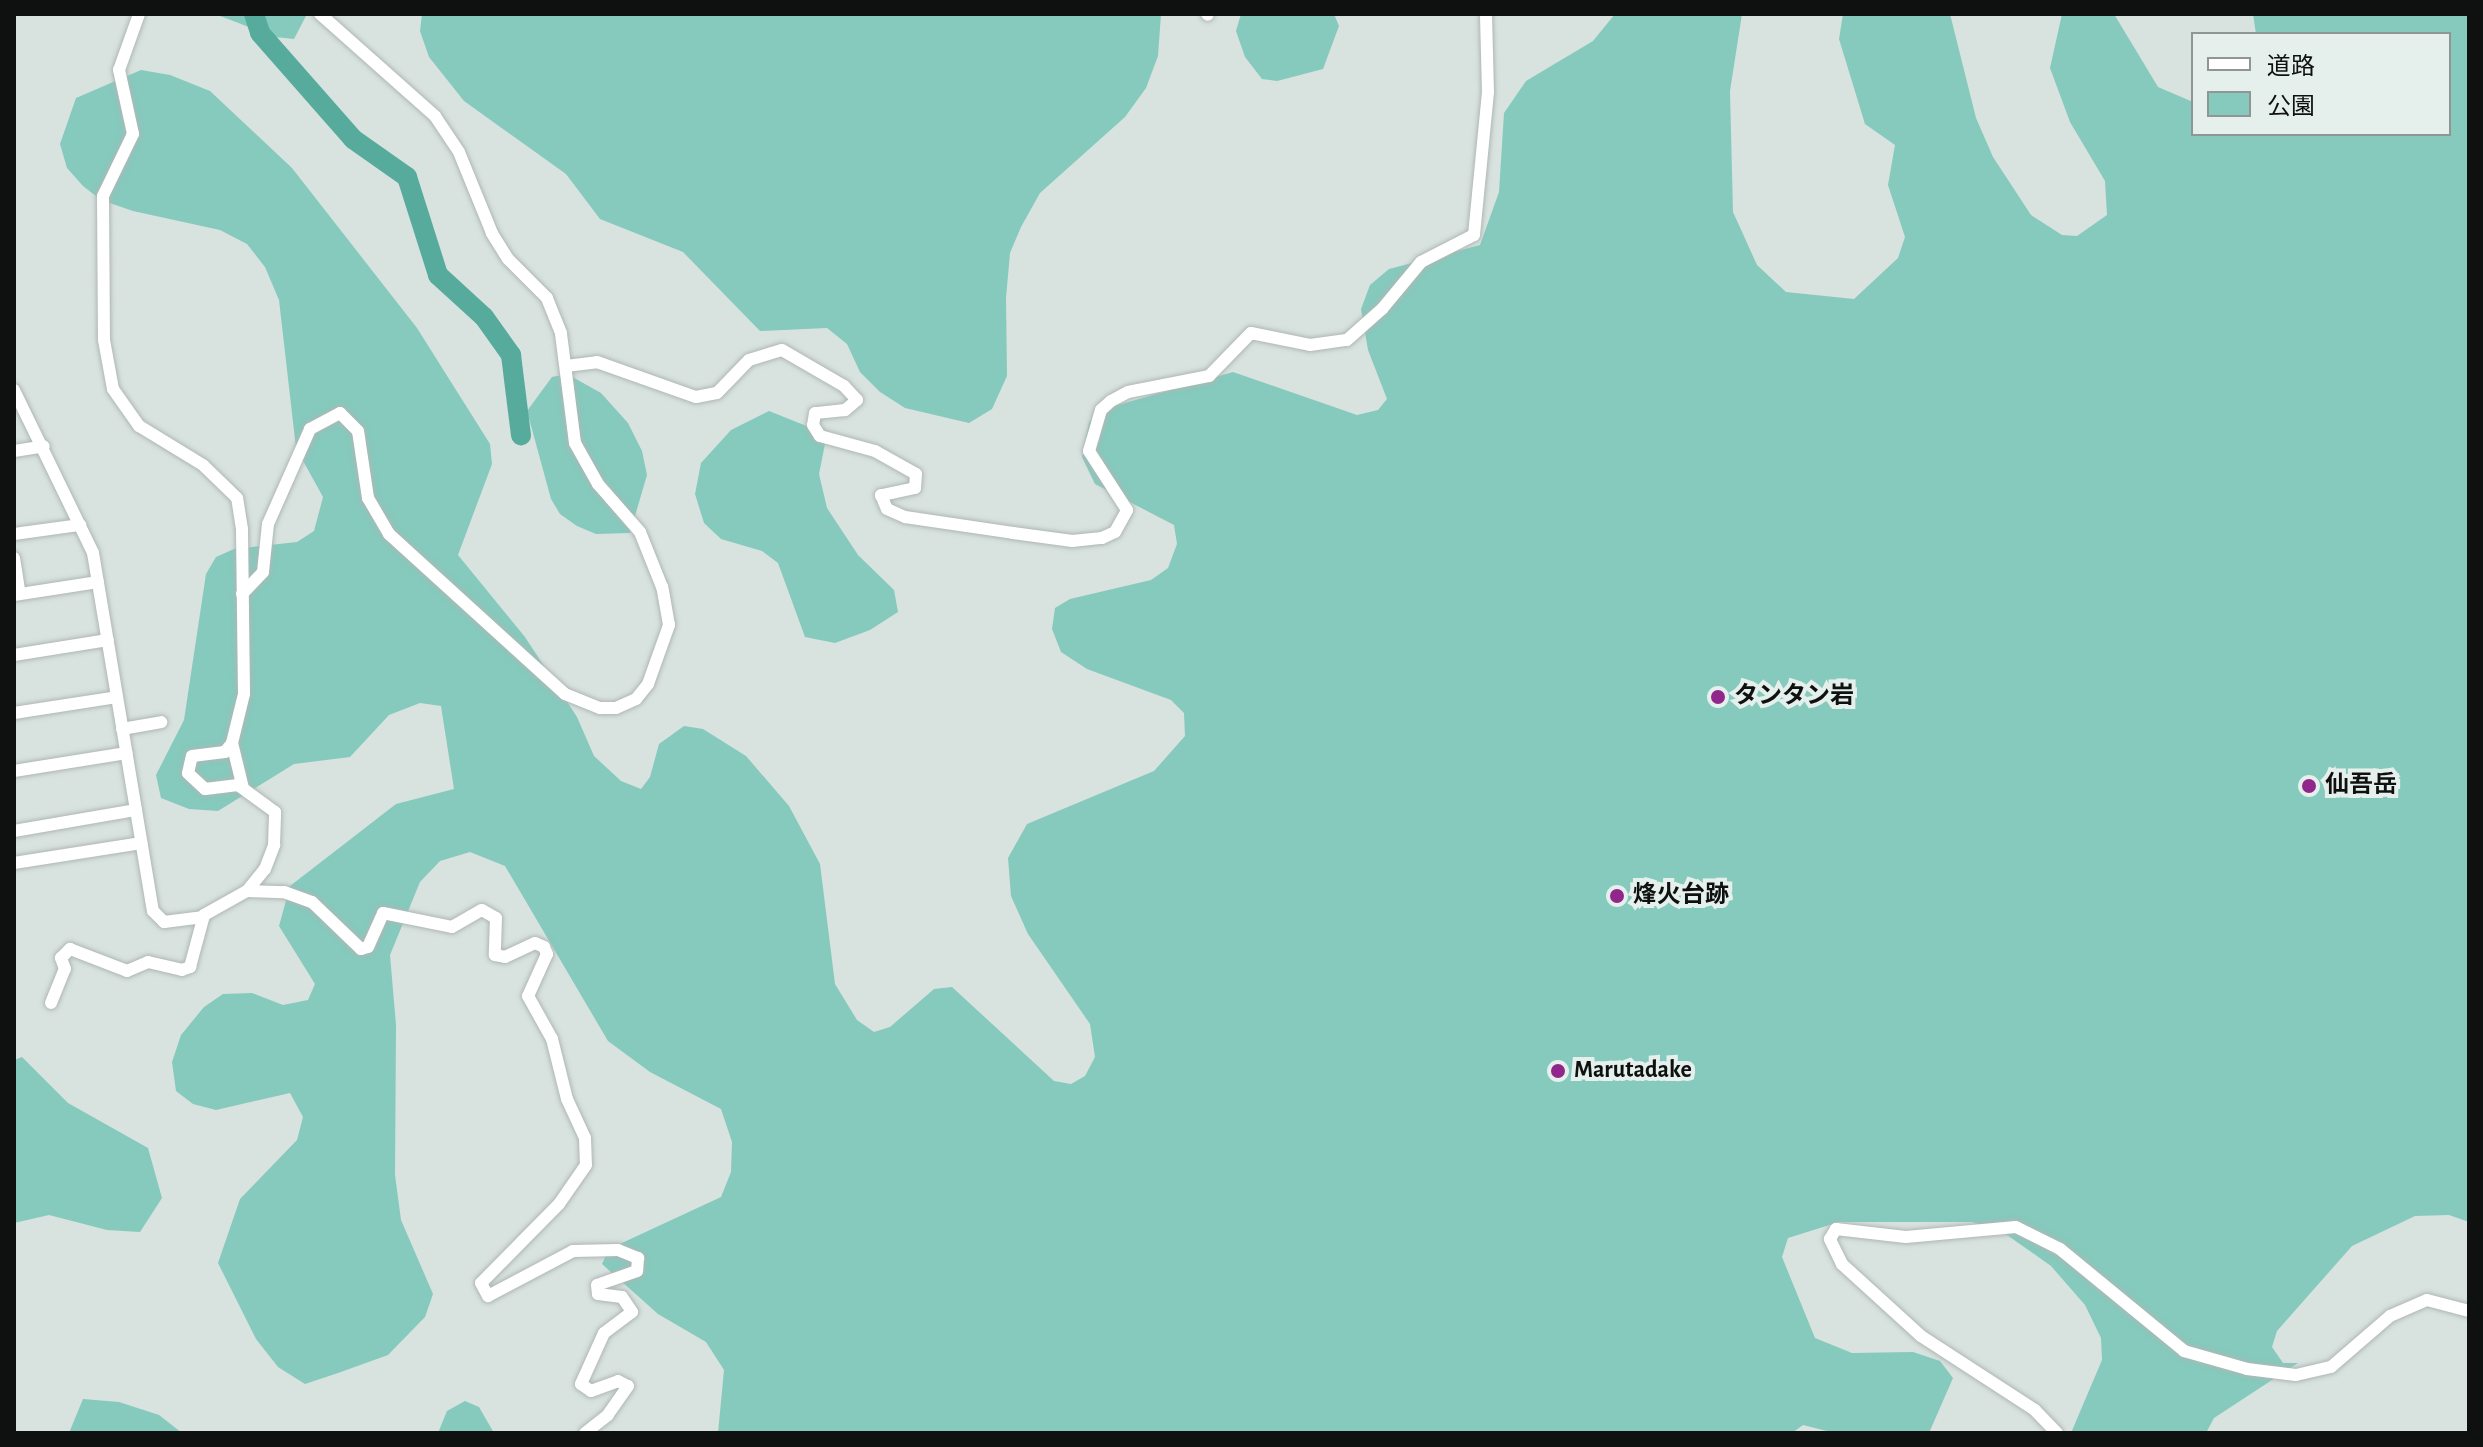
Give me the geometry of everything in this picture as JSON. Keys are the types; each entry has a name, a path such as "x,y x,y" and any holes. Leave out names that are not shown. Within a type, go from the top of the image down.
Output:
{"street":[{"path":"139,14 119,70 133,134 103,196 106,352 113,389 139,426 203,465 237,498 246,669 232,743 243,788"},
{"path":"242,594 263,572 268,524 310,429 340,413 358,431 368,498 389,534 565,694 600,708 616,708 636,699 666,640 667,608 640,532 598,484 575,443 566,366 556,315 492,233 459,152 435,116 320,14"},
{"path":"566,366 597,362 696,397 717,393 749,360 782,350 844,386 857,400 845,410 815,413 813,428 820,436 875,451 916,474 915,488 881,495 887,509 905,517 1027,535 1072,541 1102,538 1115,532 1127,510 1094,467 1089,451 1101,410 1111,401 1128,392 1209,376 1251,333 1310,345 1347,340 1382,309 1421,262 1474,235 1488,92 1486,14"},
{"path":"14,390 80,525 98,582 141,843 157,920 204,917 247,891 265,869 274,845 275,812 243,788 205,789 188,773 192,756 225,752 232,743"},
{"path":"14,451 44,446"},
{"path":"14,534 80,525"},
{"path":"14,558 17,595 98,582"},
{"path":"14,655 108,640"},
{"path":"14,713 117,697"},
{"path":"122,729 161,722"},
{"path":"14,771 127,753"},
{"path":"14,831 136,810"},
{"path":"14,863 141,843"},
{"path":"247,891 284,892 312,902 361,949 368,947 383,913 452,927 482,910 496,918 495,955 505,957 535,943 544,947 547,954 528,996 552,1039 567,1099 585,1138 586,1165 559,1204 481,1283 488,1296 573,1251 618,1250 638,1258 637,1271 597,1285 598,1294 622,1297 632,1312 604,1333 581,1384 591,1391 618,1381 628,1386 608,1415 585,1433"},
{"path":"51,1003 65,969 61,958 70,949 127,971 148,962 182,970 195,959 204,917"},
{"path":"2057,1433 2035,1410 1921,1336 1842,1264 1830,1239 1836,1229 1906,1237 2016,1227 2060,1249 2184,1351 2247,1369 2296,1375 2331,1367 2390,1316 2427,1300 2469,1311"}],"green space":[{"path":"215,14 307,14 294,39 275,37"},
{"path":"422,14 1161,14 1158,56 1146,88 1125,117 1040,193 1021,227 1010,253 1006,298 1007,376 992,409 969,423 905,408 880,392 860,372 847,344 827,328 760,331 683,252 600,219 566,174 464,101 429,57 420,31"},
{"path":"1241,14 1334,14 1339,26 1323,69 1277,81 1262,79 1245,57 1236,31"},
{"path":"1615,14 1742,14 1730,91 1733,212 1757,265 1786,292 1854,299 1898,258 1905,237 1888,185 1895,145 1865,124 1839,39 1843,14 1950,14 1976,118 1993,157 2031,215 2062,235 2077,236 2107,215 2105,181 2070,122 2050,68 2062,14 2114,14 2158,87 2191,101 2191,136 2451,136 2451,32 2256,32 2253,14 2469,14 2469,1222 2449,1215 2415,1216 2352,1246 2277,1331 2272,1347 2283,1363 2298,1363 2214,1418 2206,1433 2071,1433 2102,1360 2101,1338 2085,1305 2051,1266 2007,1235 1972,1222 1839,1222 1788,1238 1782,1257 1815,1338 1852,1353 1913,1352 1940,1361 1953,1378 1929,1433 1835,1433 1803,1425 1792,1433 718,1433 724,1370 706,1342 658,1314 602,1264 609,1249 721,1197 731,1172 732,1142 721,1109 650,1072 608,1041 505,866 470,852 440,861 420,882 390,955 396,1025 395,1175 401,1220 433,1294 425,1317 388,1355 338,1373 305,1384 278,1367 256,1339 218,1263 240,1199 297,1140 303,1117 290,1093 216,1110 193,1104 176,1091 172,1062 181,1035 204,1007 223,994 252,993 283,1005 308,1000 315,984 279,926 290,886 396,804 454,789 441,706 420,703 389,715 350,757 294,764 218,811 189,809 161,798 156,775 184,720 206,574 216,557 234,549 297,542 314,531 323,497 296,448 279,300 265,267 247,244 220,230 133,211 101,200 83,186 67,168 60,144 76,98 141,70 170,75 210,91 292,168 417,328 490,444 492,464 458,555 525,637 577,717 594,756 621,781 641,789 650,777 659,744 684,726 703,729 746,756 789,806 820,864 835,984 857,1020 874,1032 890,1027 934,989 952,987 1054,1081 1071,1084 1085,1076 1095,1057 1090,1024 1028,934 1011,896 1008,858 1027,824 1154,771 1185,736 1184,713 1171,700 1087,669 1061,652 1052,629 1055,608 1070,599 1151,580 1168,568 1177,544 1174,525 1095,484 1082,457 1089,423 1097,411 1233,372 1357,415 1378,410 1387,399 1368,350 1361,309 1370,285 1389,269 1480,245 1499,192 1504,113 1526,81 1593,41"},
{"path":"567,374 601,393 628,423 642,451 647,475 630,533 596,534 577,526 560,514 551,499 527,411 552,377"},
{"path":"769,411 809,427 825,444 819,474 827,508 858,555 894,590 898,612 870,630 835,643 805,637 778,563 762,551 721,539 704,523 695,494 701,463 731,430"},
{"path":"22,1057 68,1103 148,1148 162,1198 140,1232 107,1230 49,1215 14,1223 14,1060"},
{"path":"83,1399 119,1402 159,1415 182,1433 69,1433"},
{"path":"465,1401 479,1407 494,1433 438,1433 447,1411"}],"waterway":[{"path":"254,14 260,33 353,139 407,177 438,275 484,317 511,355 521,435"}],"place":[{"name":"タンタン岩","path":"1718,697"},
{"name":"仙吾岳","path":"2309,786"},
{"name":"烽火台跡","path":"1617,896"},
{"name":"Marutadake","path":"1558,1071"}]}
